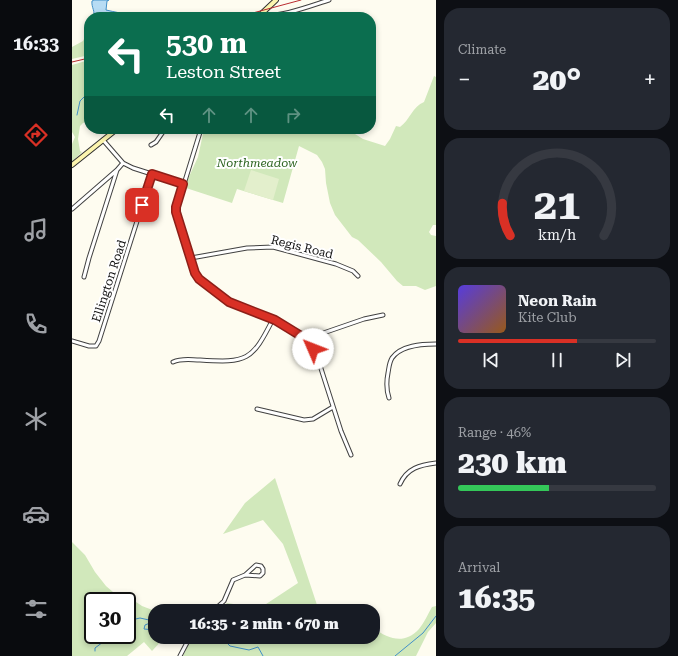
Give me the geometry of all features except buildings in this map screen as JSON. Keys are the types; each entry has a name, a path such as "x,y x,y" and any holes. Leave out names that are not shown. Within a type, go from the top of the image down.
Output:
{"main road":[{"path":"263,12 276,0"},
{"path":"72,165 111,134"}],"street":[{"path":"289,12 330,0"},
{"path":"151,145 156,142 162,134"},
{"path":"199,134 176,207 176,212 195,273 197,277 229,302 273,319 306,339 316,353 341,431 351,455"},
{"path":"103,140 123,163 133,168 183,184"},
{"path":"72,209 123,163"},
{"path":"84,277 117,170"},
{"name":"Ellington Road","path":"72,341 94,346 99,341 152,174"},
{"name":"Regis Road","path":"191,258 247,248 273,247 336,264 358,276"},
{"path":"306,339 364,319 383,315"},
{"path":"172,362 182,359 227,362 243,358 251,354 261,342 273,319"},
{"path":"389,398 386,387 389,366 394,356 411,346 436,344"},
{"path":"257,409 304,420 313,419 333,407"},
{"path":"400,484 404,476 412,469 418,466 436,463"},
{"path":"221,604 225,600 233,580 245,575 256,565 261,566 263,569 263,573 260,576 245,575"},
{"path":"180,656 186,644"}],"green space":[{"path":"84,39 84,56 72,59 72,47"},
{"path":"84,61 84,123 80,126 78,139 80,151 82,152 72,162 72,144 75,137 72,132 72,65"},
{"name":"Northmeadow","path":"434,76 436,77 436,225 433,225 429,232 431,235 436,236 436,286 425,290 416,286 403,286 381,262 358,240 352,237 335,215 330,203 325,169 322,162 317,155 299,146 283,203 237,189 232,203 186,188 187,181 198,157 203,134 355,134 363,139 385,146 396,126 400,127 417,107 424,102"},
{"path":"251,170 279,179 273,200 244,191"},
{"path":"275,478 317,604 266,604 298,583 283,544 263,520 223,534 245,503"},
{"path":"72,542 85,555 95,572 113,592 84,592 84,644 136,644 136,602 148,608 148,644 158,644 152,651 144,642 127,656 72,656"},
{"path":"436,606 436,623 428,632 416,656 183,656 189,644 380,644 380,632 396,639 402,639 413,634 419,629 432,607"}],"water":[{"path":"109,0 107,1 106,10 114,12 94,12 92,1"}],"waterway":[{"path":"77,115 80,101 84,97"},
{"path":"395,656 423,633 436,616"},
{"path":"136,619 140,618 148,620"},
{"path":"148,624 145,625 144,629 148,629"},
{"path":"95,651 95,648 100,644"},
{"path":"228,644 230,646 249,650 258,647 263,656"}],"railway":[{"path":"257,12 301,0"},
{"path":"72,62 84,59"}],"route":[{"path":"142,205 152,174 183,184 176,207 176,212 195,273 199,279 234,305 275,320 306,339 313,349"}]}
